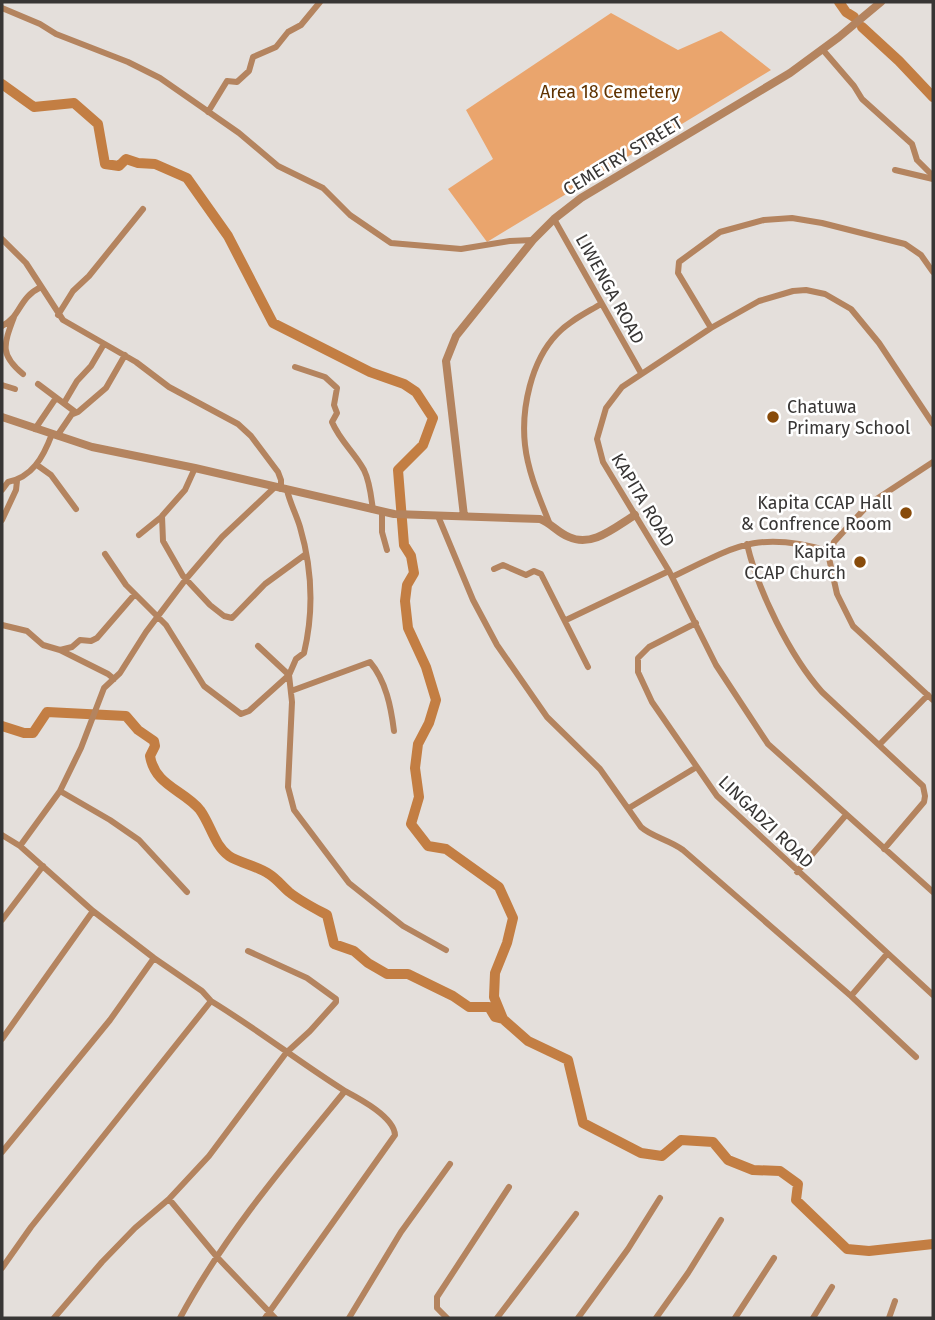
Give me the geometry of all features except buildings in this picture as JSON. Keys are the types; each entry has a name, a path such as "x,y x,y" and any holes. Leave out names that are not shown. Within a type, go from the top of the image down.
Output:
{"street":[{"path":"208,112 227,81 237,82 249,71 253,57 276,47 288,32 301,25 320,2"},
{"name":"CEMETRY STREET","path":"464,516 445,369 447,353 456,336 533,240 581,198 756,96 823,50 881,2"},
{"path":"2,8 159,78 239,133 278,166 323,188 350,215 391,243 461,249 533,240"},
{"path":"823,50 862,99 912,144 917,160 933,178"},
{"path":"895,170 933,178"},
{"path":"58,315 73,291 143,209"},
{"name":"LIWENGA ROAD","path":"554,219 641,373"},
{"path":"711,328 678,273 677,266 720,232 747,223 776,219 808,220 893,240 914,249 933,272"},
{"path":"2,239 26,263 63,320 243,428 278,472 281,489 300,526 310,575 309,632 304,653 296,659 289,675 249,711 241,714 204,686 158,616 135,594 105,554"},
{"path":"23,374 7,363 4,343 26,296 41,287"},
{"name":"KAPITA ROAD","path":"933,424 865,325 851,309 832,297 806,290 782,293 759,301 641,373 611,399 601,417 597,439 603,462 671,574 720,673 768,744 933,892"},
{"path":"549,523 530,472 525,443 526,413 533,375 558,332 601,304"},
{"path":"2,326 14,317"},
{"path":"64,403 104,344"},
{"path":"2,489 8,482 17,481 37,465 54,435 73,414 106,388 125,355"},
{"path":"295,367 325,377 337,388 334,405 337,414 332,422 369,483 387,550"},
{"path":"38,384 73,410 73,414"},
{"path":"2,385 15,389"},
{"path":"35,429 56,398"},
{"path":"2,417 92,447 394,514 540,519 569,538 588,540 601,536 635,515"},
{"path":"880,745 931,697 853,626 837,594 829,551 834,542 875,498 933,461"},
{"path":"37,465 51,475 76,509"},
{"path":"139,535 162,516 185,490 195,468"},
{"path":"2,520 16,490 17,481"},
{"path":"20,846 60,791 81,748 99,696 120,673 186,579 222,537 281,489"},
{"path":"162,516 163,541 186,579 224,616 232,618 265,584 306,554"},
{"path":"438,516 473,600 497,645 547,717 592,759 646,831 669,840 683,850 851,996 916,1057"},
{"path":"566,620 747,544 788,541 829,551"},
{"path":"747,544 755,572 780,627 808,675 822,692 919,781 925,796 921,807 884,849"},
{"path":"494,569 503,565 526,575 538,572 566,620 588,667"},
{"path":"60,650 80,640 91,641 97,638 135,594"},
{"name":"LINGADZI ROAD","path":"696,623 642,651 637,664 652,702 695,768 730,811 933,995"},
{"path":"2,625 27,631 43,645 60,650 114,679"},
{"path":"258,646 289,675 292,702 288,788 294,810 349,883 403,926 446,950"},
{"path":"291,691 370,662 382,681 390,703 394,731"},
{"path":"629,808 695,768"},
{"path":"60,791 139,840 187,892"},
{"path":"797,872 846,815"},
{"path":"2,835 20,846 93,911 202,991 211,1001 245,1022 286,1053 369,1105 392,1124 395,1135 267,1315"},
{"path":"2,920 43,866"},
{"path":"2,1039 93,911"},
{"path":"54,1318 110,1254 154,1210 169,1199 209,1156 286,1053 336,1002 336,999 307,978 248,951"},
{"path":"851,996 887,954"},
{"path":"2,1152 110,1020 154,958"},
{"path":"2,1268 31,1227 211,1001"},
{"path":"180,1318 199,1282 246,1216 345,1091"},
{"path":"349,1318 416,1210 450,1164"},
{"path":"447,1318 437,1308 437,1297 509,1187"},
{"path":"578,1318 628,1249 660,1198"},
{"path":"169,1199 267,1315 275,1318"},
{"path":"497,1318 576,1214"},
{"path":"656,1318 695,1263 721,1220"},
{"path":"734,1318 774,1258"},
{"path":"813,1318 832,1287"},
{"path":"889,1318 895,1301"}],"green space":[{"name":"Area 18 Cemetery","path":"611,13 678,50 721,31 771,70 487,242 448,189 493,159 466,110"}],"waterway":[{"path":"839,2 846,12 854,17"},
{"path":"862,27 933,97"},
{"path":"2,84 34,107 74,103 98,124 105,164 119,166 126,159 155,164 187,178 228,236 273,323 370,372 404,384 416,392 433,418 423,445 398,470 404,545 411,556 414,573 407,585 405,601 408,628 426,667 436,700 429,723 418,744 415,768 419,797 411,824 428,846 446,849 499,887 513,918 495,973 494,997 503,1019 528,1041 568,1060 583,1123 641,1153 662,1156 681,1140 713,1142 728,1160 753,1170 780,1171 798,1184 796,1200 847,1249 869,1251 933,1244"},
{"path":"2,726 33,733 47,712 126,716 138,730 154,741 155,746 150,756 158,774 200,810 224,851 229,856 269,874 293,895 327,915 334,944 354,951 387,974 408,974 469,1007 489,1007 495,1017 503,1019"}],"place":[{"name":"Chatuwa Primary School","path":"773,417"},
{"name":"Kapita CCAP Hall & Confrence Room","path":"906,513"},
{"name":"Kapita CCAP Church","path":"860,562"}]}
